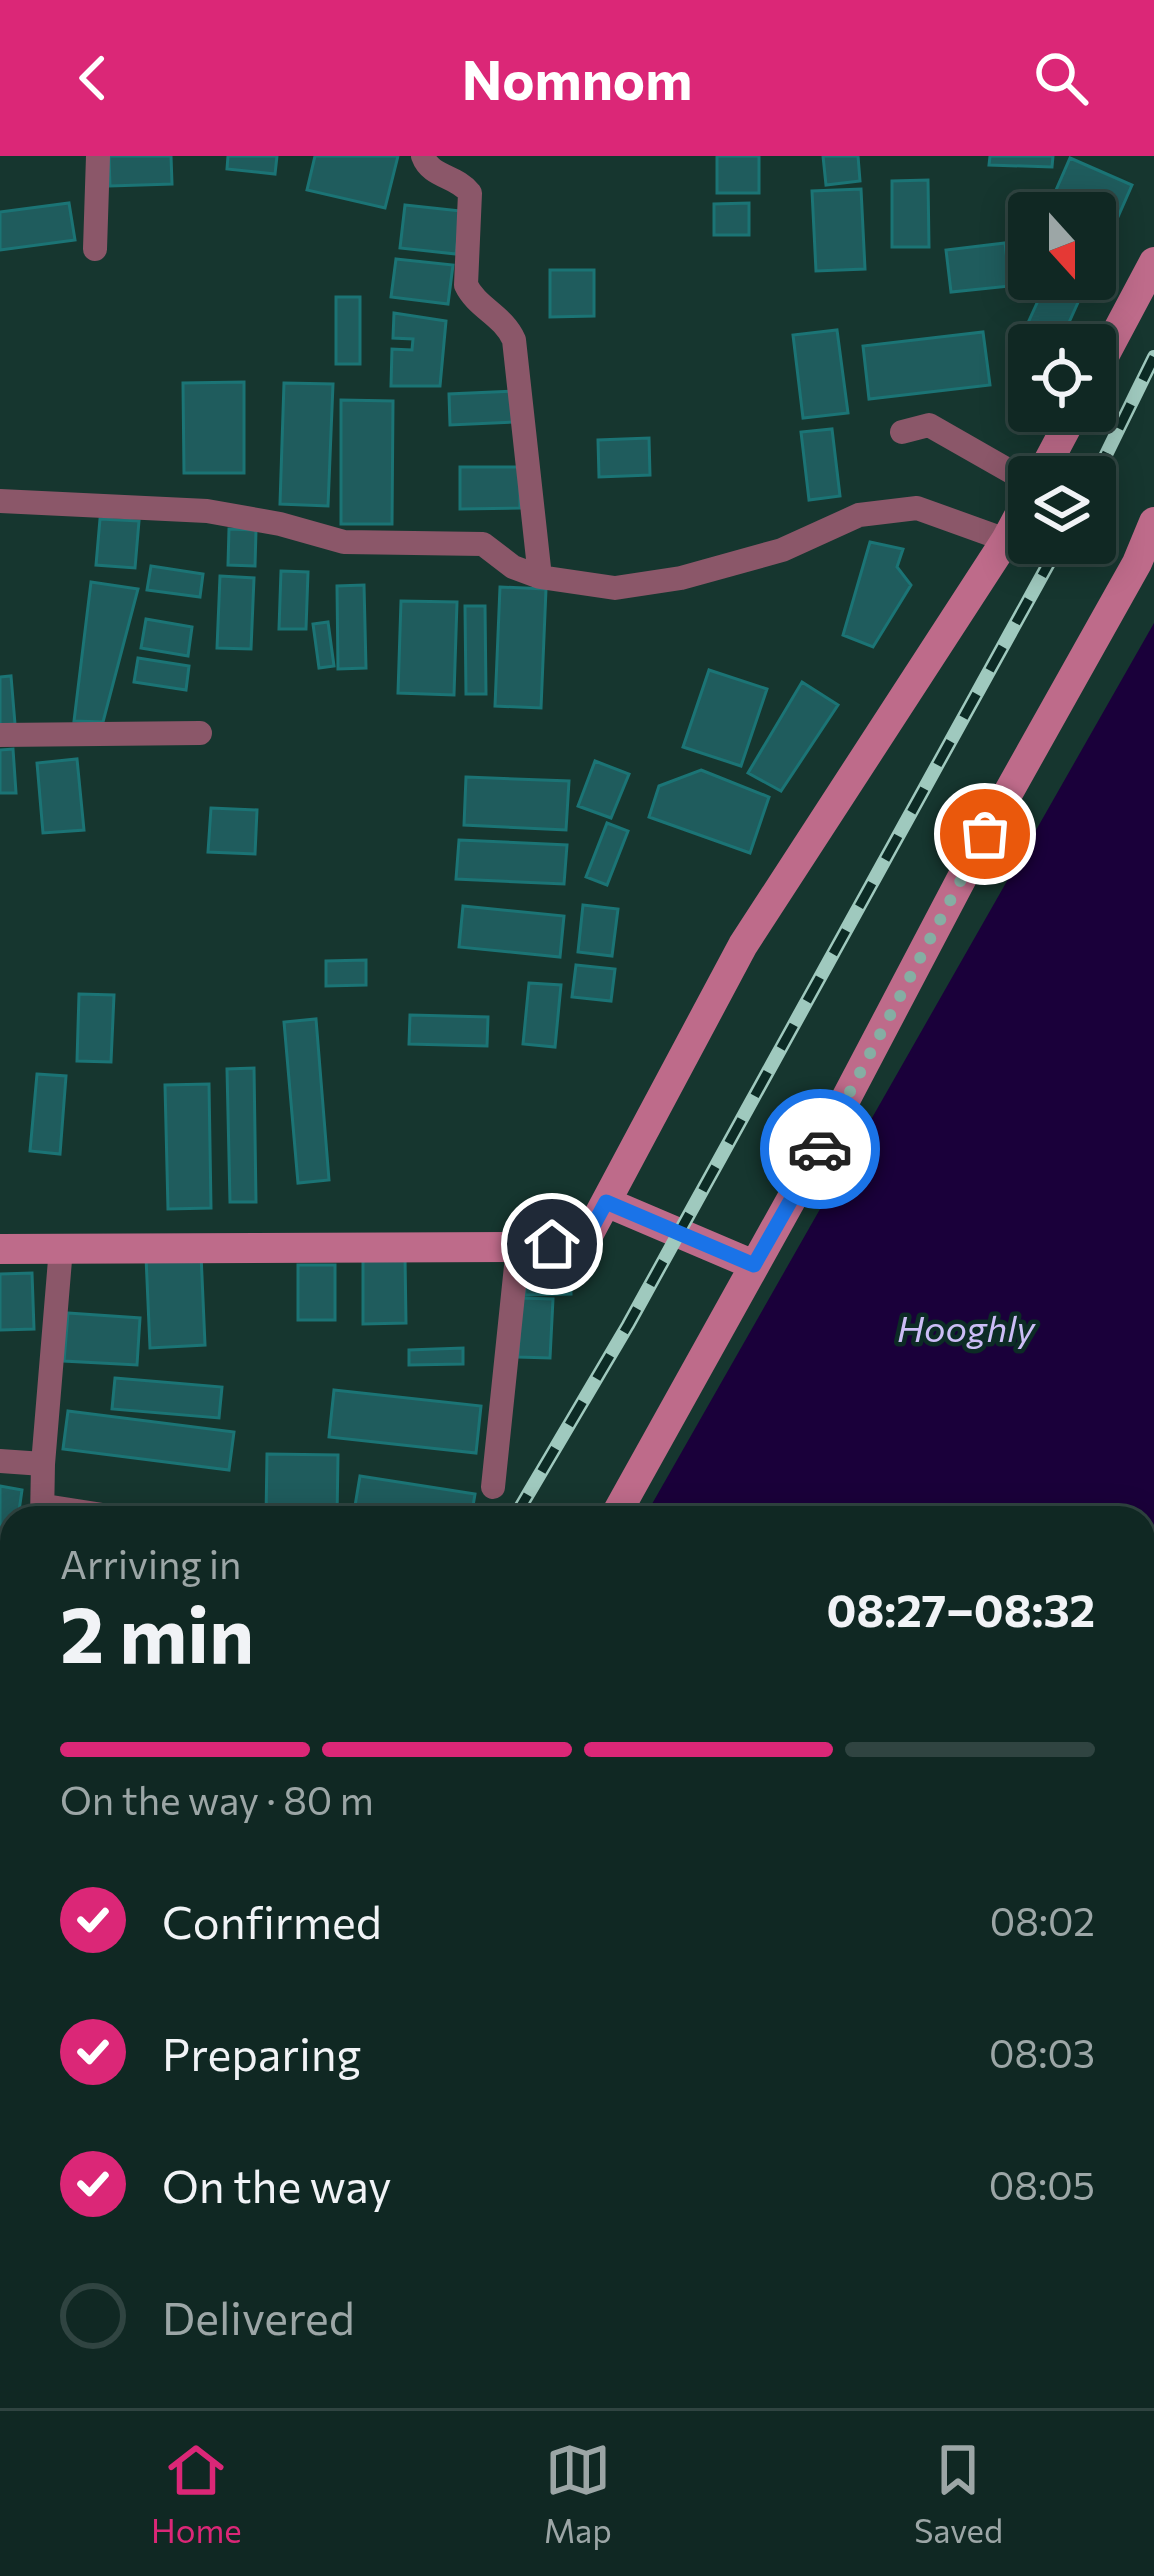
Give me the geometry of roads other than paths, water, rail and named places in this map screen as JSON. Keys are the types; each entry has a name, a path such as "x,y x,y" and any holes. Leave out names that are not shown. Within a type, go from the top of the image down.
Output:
{"main road":[{"path":"1116,333 1154,262"},
{"path":"621,1506 821,1146 985,834 1137,563 1154,522"},
{"path":"0,1249 518,1247 585,1241 743,945 1008,536"},
{"path":"606,1202 754,1265"}],"street":[{"path":"95,249 98,156"},
{"path":"423,156 430,170 470,193 466,285 472,297 507,325 514,340 540,577"},
{"path":"902,432 929,425 1008,470"},
{"path":"0,501 207,511 344,542 483,544 513,567 540,577 615,588 681,578 782,550 859,515 917,508 1006,540"},
{"path":"0,735 200,733"},
{"path":"493,1487 518,1247"},
{"path":"44,1506 43,1463 61,1248"},
{"path":"0,1460 43,1463"}],"water":[{"name":"Hooghly","path":"1154,623 1154,1506 651,1506"}],"railway":[{"path":"1105,456 1154,357"},
{"path":"521,1506 628,1325 1048,564"}]}
